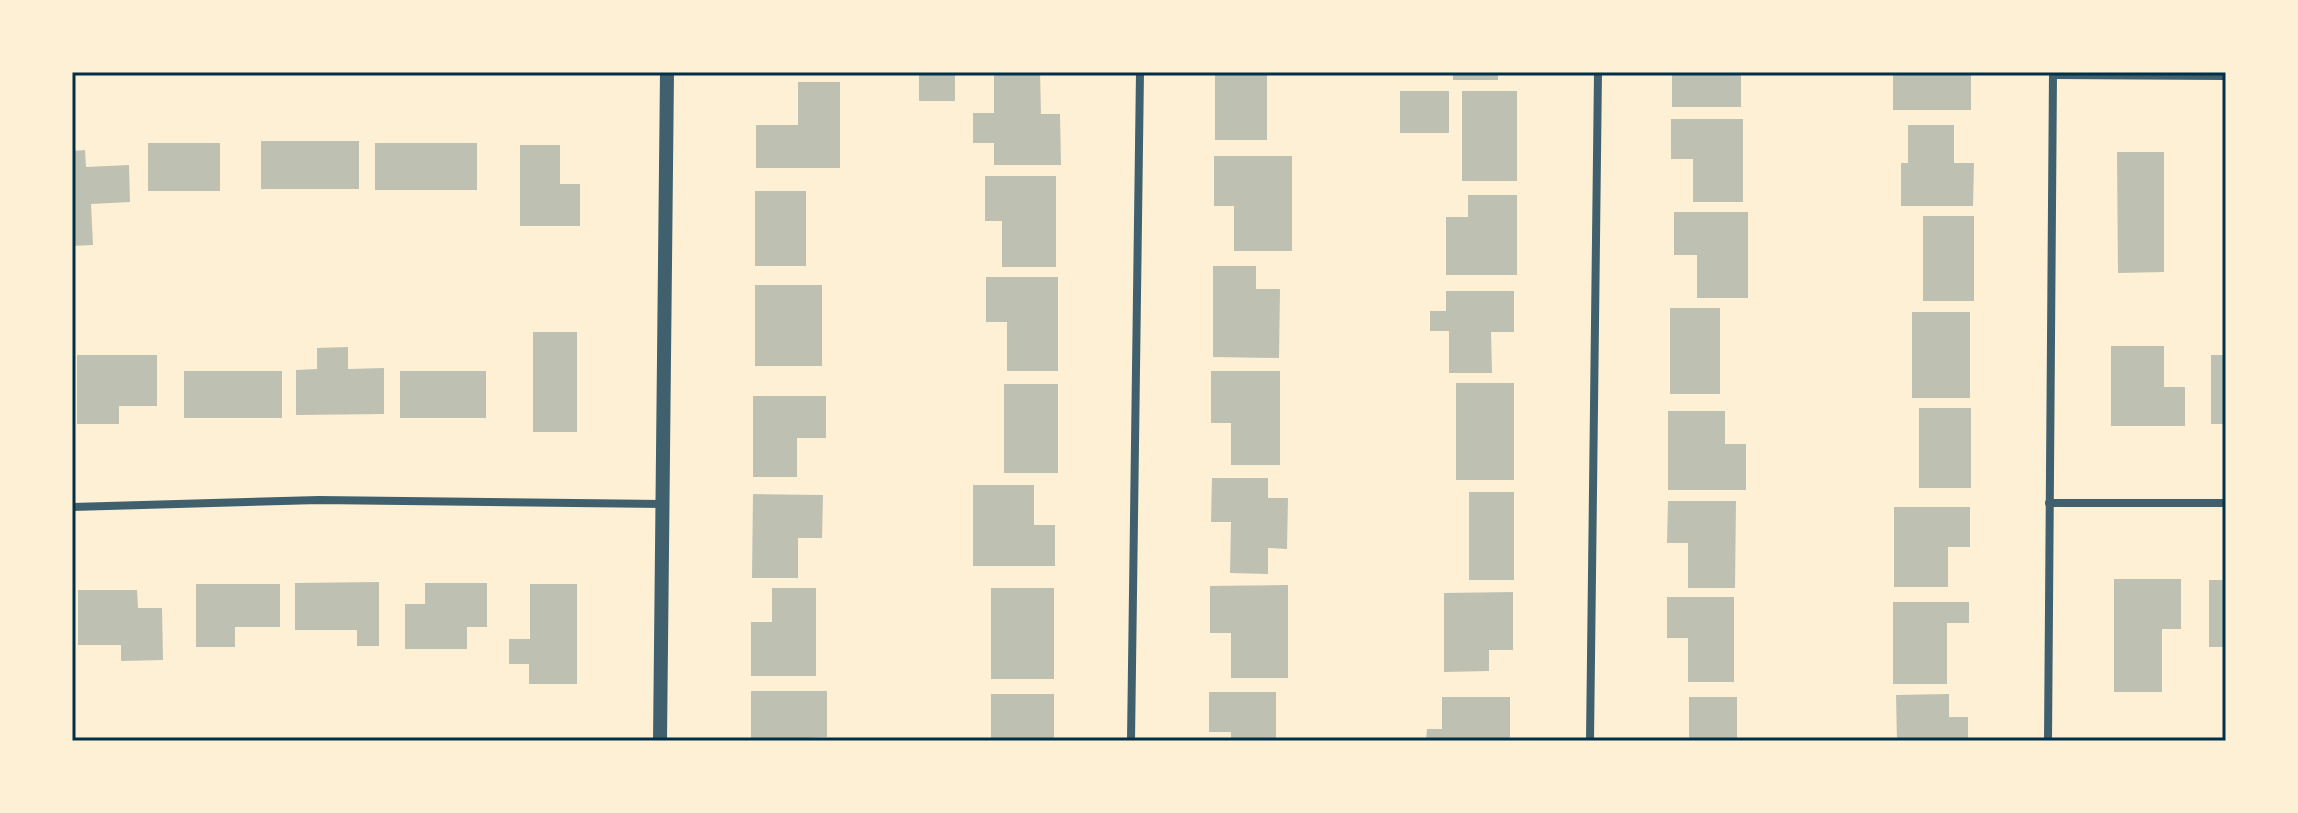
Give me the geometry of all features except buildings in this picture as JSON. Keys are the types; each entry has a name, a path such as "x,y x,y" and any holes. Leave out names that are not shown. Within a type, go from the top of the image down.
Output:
{"street":[{"path":"660,741 667,72"},
{"path":"1131,741 1140,72"},
{"path":"1590,741 1598,72"},
{"path":"2048,741 2053,74 2226,76"},
{"path":"72,507 319,500 663,504"},
{"path":"2049,503 2226,503"}]}
